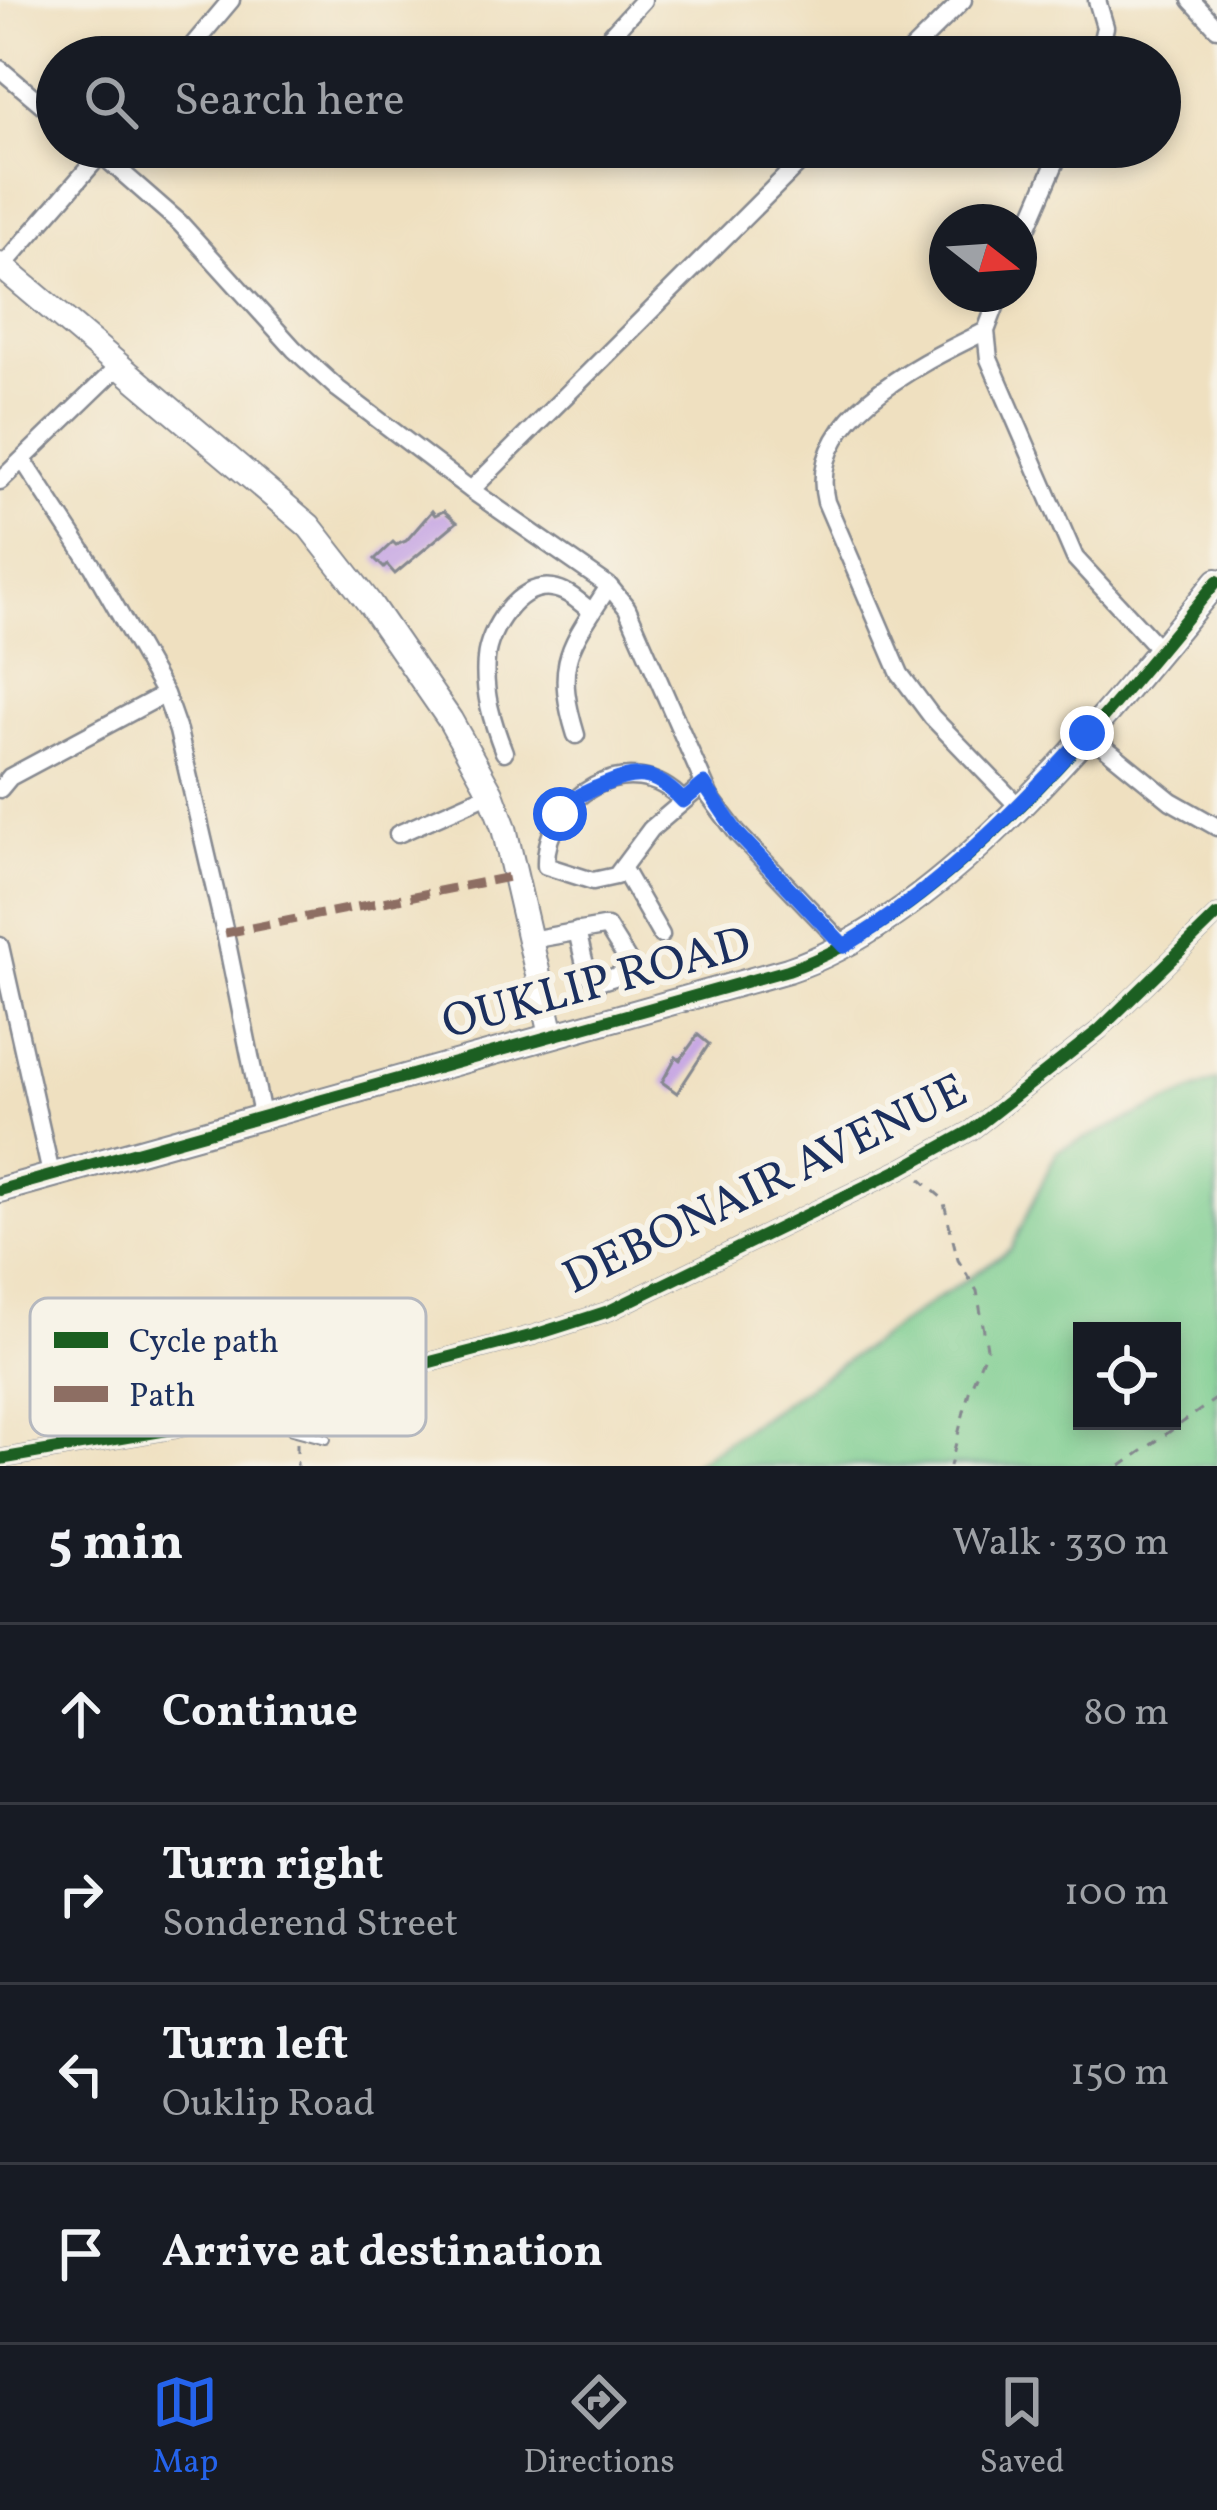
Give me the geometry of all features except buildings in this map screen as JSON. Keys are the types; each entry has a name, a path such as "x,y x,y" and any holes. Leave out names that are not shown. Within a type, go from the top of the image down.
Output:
{"street":[{"path":"610,36 643,0"},
{"path":"926,36 963,0"},
{"path":"1097,0 1103,36"},
{"path":"1191,0 1215,22"},
{"path":"200,36 227,2"},
{"path":"0,69 36,99"},
{"path":"84,168 1,266 309,526 360,590 450,720 491,793 504,828 552,1035"},
{"path":"121,168 180,223 294,349 338,389 609,586 627,608 704,784 737,833 844,946"},
{"path":"471,490 793,168"},
{"path":"1037,205 1053,168"},
{"path":"993,312 986,332 989,359 1075,557 1160,650"},
{"path":"986,332 885,388 831,443 821,470 826,502 900,674 932,717 1019,807"},
{"path":"0,481 119,366"},
{"path":"23,460 93,567 166,694 220,909 262,1115"},
{"name":"OUKLIP ROAD","path":"0,1190 788,970 844,946 908,903 1019,807 1217,581"},
{"path":"575,735 564,671 574,638 609,586"},
{"path":"504,752 485,687 488,644 500,619 523,597 541,588 560,590 592,612"},
{"path":"0,789 10,777 166,694"},
{"path":"1087,733 1171,802 1217,827"},
{"path":"683,801 664,783 633,774 577,796 560,814 546,866 593,880 616,876 651,829 704,784"},
{"path":"398,834 491,793"},
{"path":"623,869 661,935"},
{"name":"DEBONAIR AVENUE","path":"426,1361 586,1321 903,1168 983,1123 1099,1030 1217,915"},
{"path":"530,940 577,931"},
{"path":"0,946 51,1174"},
{"name":"DEBONAIR AVENUE","path":"0,1459 133,1436"}],"lane":[{"path":"315,1436 326,1439"}],"path":[{"path":"903,1168 943,1199 958,1260 977,1291 987,1348 969,1392 950,1466"},
{"path":"1121,1466 1217,1398"},
{"path":"293,1436 297,1466"}],"green space":[{"path":"1217,1080 1217,1466 690,1466 1011,1249 1057,1151"}],"marked path":[{"path":"225,933 515,876"}],"cycle path":[{"path":"0,1190 788,970 849,943 908,905 1023,804 1128,689 1217,581"},
{"path":"426,1363 609,1311 972,1130 1099,1030 1217,915"},
{"path":"0,1459 133,1436"}],"route":[{"path":"560,814 577,796 627,775 664,783 683,801 704,784 737,833 844,946 886,920 992,834 1087,733"}]}
